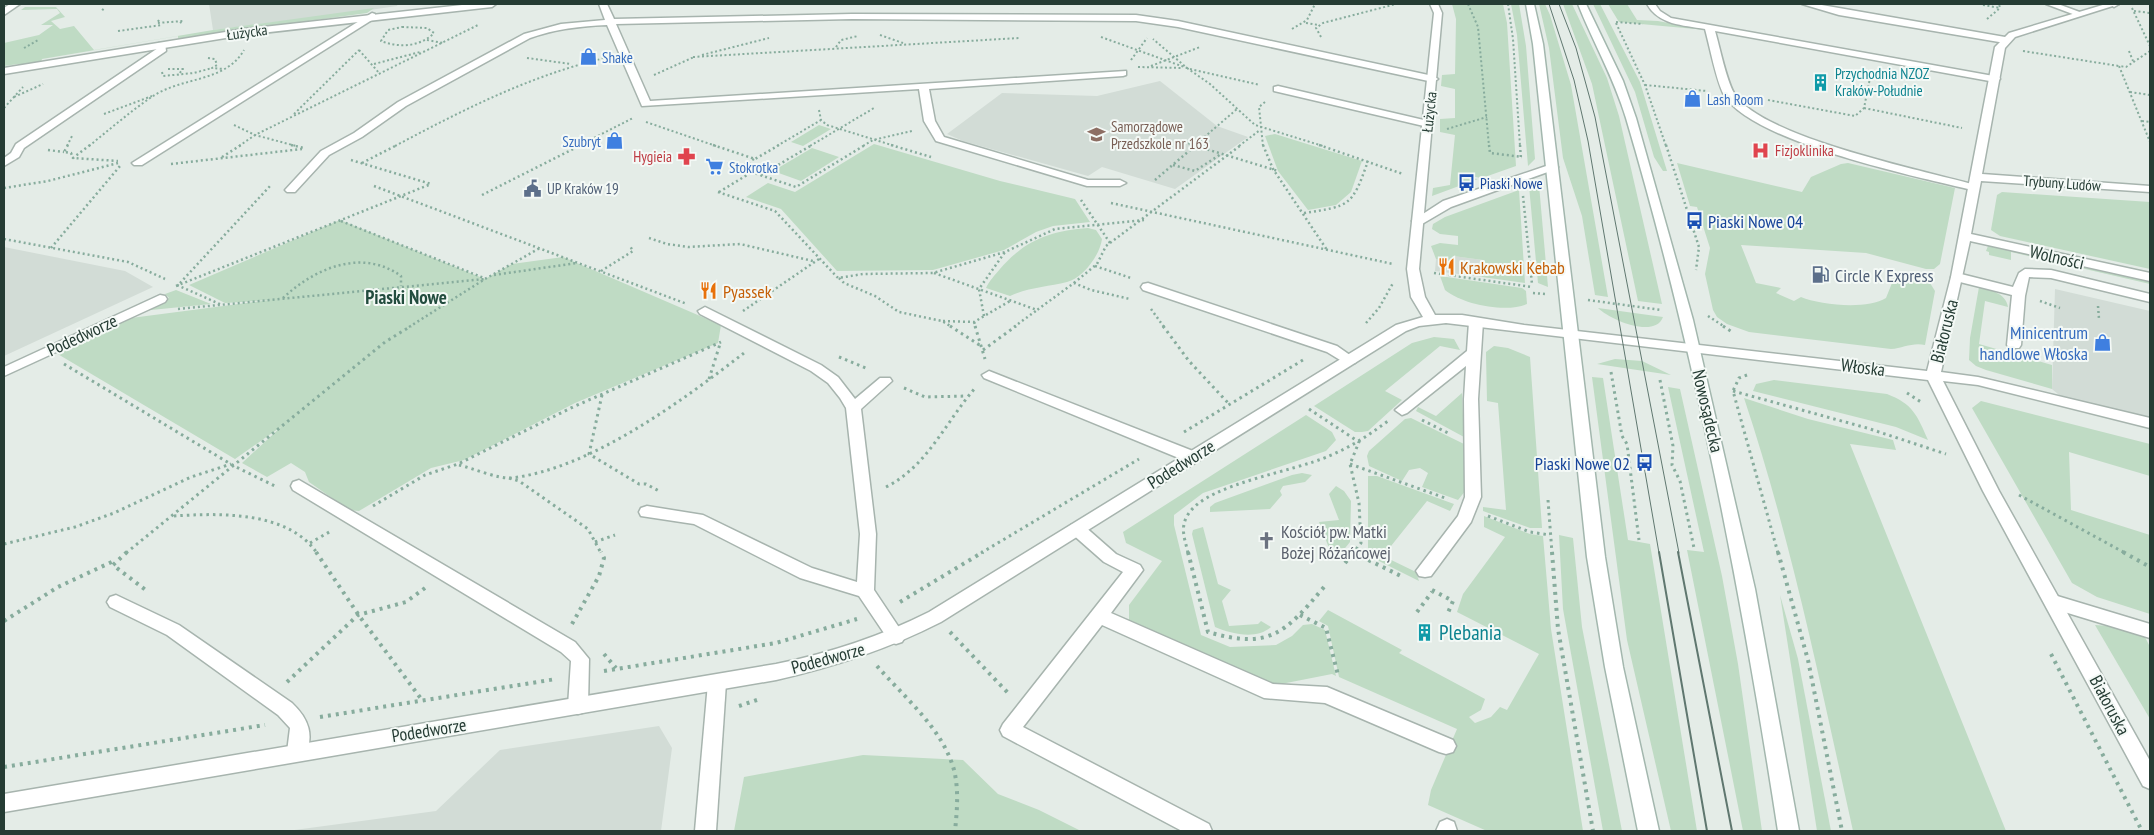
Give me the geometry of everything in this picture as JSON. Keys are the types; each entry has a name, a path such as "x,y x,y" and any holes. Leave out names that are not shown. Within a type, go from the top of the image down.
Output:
{"street":[{"path":"4,12 16,4"},
{"name":"Łużycka","path":"4,71 162,45 372,16 492,4"},
{"path":"603,4 613,23 624,55 646,104 1125,70"},
{"name":"Łużycka","path":"1430,318 1418,297 1413,269 1433,79 1438,13 1434,4"},
{"path":"1530,4 1537,36 1596,557 1614,667 1649,831"},
{"name":"Nowosądecka","path":"1582,4 1618,81 1631,118 1693,348 1735,531 1762,664 1789,831"},
{"path":"1652,4 1657,13 1668,20 1995,78"},
{"path":"1806,4 2002,44 2012,35 2115,4"},
{"path":"2050,4 2080,14"},
{"path":"138,163 372,16"},
{"path":"290,190 325,153 358,135 402,104 538,31 613,23 766,17 1136,18 1178,24 1433,79"},
{"path":"1710,28 1730,94"},
{"name":"Białoruska","path":"2002,44 1957,277 1933,375 1991,491 2054,602 2150,780"},
{"path":"4,163 14,155 20,146 162,49 162,45"},
{"path":"924,85 931,127 934,134 940,139 1087,183 1120,183"},
{"path":"1278,89 1427,130"},
{"name":"Trybuny Ludów","path":"1730,94 1736,103 1755,118 1820,147 1974,182 2150,189"},
{"path":"1418,221 1447,204 1552,167"},
{"name":"Wolności","path":"1965,236 2150,278"},
{"path":"2014,345 2022,276 2031,272 2040,272 2150,298"},
{"path":"1957,277 2019,293"},
{"path":"1153,289 1332,349 1350,360"},
{"name":"Podedworze","path":"4,372 160,299"},
{"path":"705,311 823,372 846,396 852,408 868,534 865,591"},
{"name":"Podedworze","path":"4,803 297,752 718,683 828,662 896,637 935,617 1401,328 1430,318 1571,334"},
{"path":"1425,571 1470,509 1473,497 1471,399 1476,322"},
{"name":"Włoska","path":"1571,334 1978,381 2150,423"},
{"path":"1402,410 1473,353"},
{"path":"989,374 1192,457"},
{"path":"852,408 885,381"},
{"path":"299,486 568,647 580,659 581,675 578,706"},
{"path":"647,512 697,519 806,573 865,591 896,637"},
{"path":"1077,529 1110,558 1134,570 1100,616 1023,710 1010,730 1202,831"},
{"path":"116,602 173,630 285,709 305,715 297,752"},
{"path":"2054,602 2150,631"},
{"path":"1100,616 1270,692 1327,695 1446,746"},
{"path":"705,831 718,683"}],"path":[{"path":"1468,4 1478,27 1490,154 1522,157"},
{"path":"1104,201 1413,269 1532,286 1521,178 1522,157 1513,40 1508,4"},
{"path":"1983,5 2000,8"},
{"path":"2132,6 2150,46"},
{"path":"2134,11 2150,13"},
{"path":"118,31 153,25 181,23 183,21 158,21 153,25"},
{"path":"138,163 178,165 222,158 255,135 481,23"},
{"path":"1306,23 1320,26"},
{"path":"1647,24 1616,23 1645,85 1699,247 1695,274"},
{"path":"426,40 434,33 432,30 402,27 388,30 380,39 386,44 400,45 426,40 443,43"},
{"path":"836,48 841,40 864,34"},
{"path":"1096,35 1187,68 1255,84"},
{"path":"1125,70 1148,36 1210,84 1260,129 1368,161 1392,172 1408,174"},
{"path":"693,57 1024,37"},
{"path":"650,76 693,57 769,38"},
{"path":"24,48 38,40"},
{"path":"98,116 225,69 237,62 247,44"},
{"path":"2002,44 2119,66 2126,66 2150,51"},
{"path":"292,116 359,50"},
{"path":"380,74 374,65 428,50"},
{"path":"2129,51 2133,61"},
{"path":"492,55 571,64"},
{"path":"361,163 483,100 571,64 624,55"},
{"path":"1645,85 1730,94 1855,116 1864,108 1871,71 1866,56"},
{"path":"179,63 161,73 163,76 204,72 217,65 215,59 201,57"},
{"path":"2119,66 2150,142"},
{"path":"212,68 225,69"},
{"path":"1125,70 1187,68"},
{"path":"167,70 184,69 178,76"},
{"path":"4,108 25,84"},
{"path":"1278,89 1259,108 1263,149 1272,170 1304,213 1326,250"},
{"path":"2129,92 2150,95"},
{"path":"73,158 155,95"},
{"path":"1864,108 1962,128"},
{"path":"1155,180 1237,109"},
{"path":"214,116 255,135 306,148 300,155"},
{"path":"1427,130 1486,117"},
{"path":"482,195 634,118 755,159"},
{"path":"821,120 739,168 796,187 873,140 931,127"},
{"path":"2141,120 2150,122"},
{"path":"760,175 839,129"},
{"path":"984,350 1074,284 1095,266 1106,246 1144,220 1150,211 1260,129"},
{"path":"64,152 74,130"},
{"path":"1184,142 1278,171"},
{"path":"48,150 70,153 73,158"},
{"path":"1173,164 1194,171 1221,154"},
{"path":"73,158 124,162"},
{"path":"1304,213 1340,208 1356,194 1368,161"},
{"path":"4,188 48,181 124,162"},
{"path":"51,248 124,162"},
{"path":"752,172 718,192 775,211 844,283 875,296 898,312 942,321 974,322 1010,300"},
{"path":"178,285 276,179"},
{"path":"178,285 431,184"},
{"path":"374,186 676,299"},
{"path":"1087,197 1078,195 1110,243"},
{"path":"340,220 486,279"},
{"path":"838,278 864,274 933,273 1006,252 1055,228 1144,220"},
{"path":"650,238 688,247 740,244 813,262"},
{"path":"4,239 128,262 222,305"},
{"path":"601,271 633,251 630,246"},
{"path":"153,595 113,565 117,560 174,516 233,464 385,342 540,248"},
{"path":"984,316 979,289 1006,252"},
{"path":"708,380 727,321 819,259"},
{"path":"491,276 578,262"},
{"path":"282,298 294,286 312,275 334,267 357,263 378,263 394,267 402,276 401,286"},
{"path":"1095,266 1113,272"},
{"path":"933,273 1037,310"},
{"path":"184,308 486,279"},
{"path":"1074,284 1146,303 1189,362 1230,405"},
{"path":"1146,303 1153,289"},
{"path":"1596,301 1663,310"},
{"path":"1704,310 1714,322 1737,334"},
{"path":"942,321 982,346"},
{"path":"974,322 985,358"},
{"path":"509,478 566,464 588,454 685,398 761,340"},
{"path":"310,543 429,473 443,467 458,464 602,394 721,344"},
{"path":"44,353 233,464 283,490 299,486"},
{"path":"838,357 872,370"},
{"path":"1611,372 1622,436 1627,444 1639,540"},
{"path":"864,494 898,483 926,454 967,396 989,374"},
{"path":"1748,374 1739,378 1733,391 1808,660 1842,831"},
{"path":"1660,380 1673,446 1670,454 1674,472 1680,481 1694,548"},
{"path":"885,381 925,397 967,396"},
{"path":"1903,390 1925,404"},
{"path":"1733,391 1803,412 1899,436 1950,455 1946,447"},
{"path":"588,454 602,394"},
{"path":"1324,587 1292,625 1267,640 1231,640 1208,632 1182,528 1189,513 1208,495 1328,457 1359,442 1402,410 1473,445"},
{"path":"1312,411 1359,442"},
{"path":"1345,563 1362,543 1359,503 1350,464 1359,442"},
{"path":"588,454 606,465"},
{"path":"4,544 32,539 83,525 114,513 179,482 233,464"},
{"path":"458,464 519,481 588,528 604,558 599,576 569,630"},
{"path":"1350,464 1530,532 1550,535"},
{"path":"2010,491 2150,567"},
{"path":"1548,500 1558,629 1593,831"},
{"path":"174,516 218,513 281,524 310,543 358,615 422,700"},
{"path":"595,542 615,535"},
{"path":"1354,552 1373,562"},
{"path":"4,621 23,606 71,579 117,560"},
{"path":"281,688 358,615 406,602 446,573"},
{"path":"1417,612 1429,596"},
{"path":"1447,615 1453,601"},
{"path":"4,767 305,715 321,716 776,643 830,628 880,611"},
{"path":"1300,615 1326,628 1344,702"},
{"path":"944,626 1023,710"},
{"path":"2048,646 2142,831"},
{"path":"862,650 937,736 952,763 958,800 954,831"},
{"path":"305,715 321,716"}],"shaded area":[{"path":"209,4 398,4 397,6 363,11 213,30"},
{"name":"Samorządowe Przedszkole nr 163","path":"1160,81 1217,126 1248,137 1175,189 1102,167 1088,176 963,141 947,134 1002,93 1097,96"},
{"path":"4,247 125,271 153,287 4,356"},
{"path":"1453,256 1483,260 1482,277 1435,271 1436,259 1452,262"},
{"name":"Minicentrum handlowe Włoska","path":"2055,289 2150,311 2150,421 2064,399 2052,389"},
{"path":"659,726 672,748 661,831 287,831 436,811 500,750"}],"green space":[{"path":"1452,4 1503,4 1507,23 1516,166 1482,178 1462,175 1462,177 1478,179 1432,196 1433,188 1450,185 1455,135 1440,132 1440,119 1455,118 1455,89 1441,86 1442,75 1455,74 1456,19"},
{"path":"1511,4 1519,4 1526,46 1535,159 1528,166 1517,35"},
{"path":"1539,4 1545,4 1550,15 1571,85 1608,297 1595,295 1582,216 1563,158 1549,48"},
{"path":"1563,4 1572,4 1607,78 1619,116 1662,304 1638,301 1592,84"},
{"path":"1593,4 1600,4 1640,82 1667,171 1663,171 1654,157 1635,92"},
{"path":"1608,4 1627,4 1637,20 1658,21 1706,30 1619,22"},
{"path":"25,7 56,7 65,17 51,21 60,29 74,26 94,50 213,30 374,8 367,13 178,39 178,36 42,59 41,62 4,66 4,43 39,35 53,25 41,25 60,13 57,9 21,10"},
{"path":"819,125 831,129 803,146 791,142"},
{"path":"1275,134 1362,161 1351,192 1336,205 1308,210 1278,171 1265,136"},
{"path":"874,144 1000,181 1075,199 1090,222 1053,226 1036,232 1004,250 933,270 837,271 781,209 746,197 768,183 795,192"},
{"path":"812,148 839,157 801,181 773,171"},
{"path":"1677,163 1802,192 1811,177 1841,164 1848,163 1955,188 1940,264 1934,269 1926,269 1866,253 1741,245 1756,283 1781,288 1776,293 1794,301 1801,297 1831,304 1867,304 1886,298 1894,278 1897,276 1930,283 1935,291 1925,345 1912,345 1891,349 1749,332 1727,324 1717,317 1713,310 1705,274 1710,248 1697,207 1690,206"},
{"path":"1539,185 1548,287 1538,283 1529,186"},
{"path":"1519,190 1525,283 1482,277 1483,260 1453,256 1452,262 1436,259 1431,246 1440,243 1458,245 1458,236 1440,234 1432,229 1433,224 1445,217"},
{"path":"2002,192 2150,202 2150,269 2000,236 1991,230 1997,195"},
{"path":"340,220 485,279 512,264 563,257 721,325 718,343 575,403 464,460 431,468 359,511 349,510 309,482 305,472 291,463 267,477 242,463 282,426 235,459 56,353 131,318 270,300 225,303 189,285"},
{"path":"1088,228 1096,230 1102,239 1101,245 1090,265 1073,280 1038,287 1010,296 986,288 992,278 1009,259 1029,244 1050,235 1074,229"},
{"path":"1988,246 2150,281 2150,284 2011,252 2011,260 1989,255 1989,252 1986,251"},
{"path":"1440,276 1522,288 1526,291 1527,304 1508,308 1485,306 1463,300 1445,290"},
{"path":"1979,287 2001,295 2007,302 2008,307 1985,301 1979,344 2052,365 2052,389 1986,370 1976,366 1969,360 1970,338"},
{"path":"176,290 211,304 141,311 169,298 165,294"},
{"path":"1598,308 1663,317 1651,327 1642,327 1612,318"},
{"path":"1434,337 1454,339 1460,350 1440,346 1385,391 1402,400 1368,431 1355,432 1314,406 1412,343"},
{"path":"1494,346 1508,348 1530,357 1542,528 1530,528 1483,511 1483,507 1506,510 1498,403 1487,401 1486,352"},
{"path":"1615,359 1642,361 1671,375 1597,364"},
{"path":"1592,377 1603,378 1628,540 1650,544 1697,831 1671,831 1627,640"},
{"path":"1774,380 1887,394 1903,402 1913,411 1928,440 1896,427 1753,391 1756,384"},
{"path":"1668,387 1680,389 1722,576 1738,664 1762,831 1743,831 1687,550 1704,552"},
{"path":"1462,393 1464,437 1416,411 1418,407 1436,416"},
{"path":"1744,398 1808,419 1893,440 1896,450 1850,444 2006,831 1853,831 1791,559"},
{"path":"1981,401 2150,444 2150,476 2069,452 2071,510 2150,535 2150,614 2097,597 2072,583 1972,408"},
{"path":"1306,415 1332,432 1336,440 1326,451 1203,493 1174,515 1174,525 1201,635 1230,647 1276,645 1292,636 1303,625 1312,624 1325,630 1336,676 1332,674 1276,685 1129,620 1129,605 1162,561 1126,543 1123,532"},
{"path":"1411,418 1464,444 1466,490 1458,500 1422,487 1428,473 1420,468 1409,470 1402,481 1369,466 1367,456 1369,451 1405,419"},
{"path":"1302,473 1312,475 1305,482 1283,486 1280,491 1282,495 1270,509 1210,512 1210,507 1215,503"},
{"path":"1368,476 1377,476 1454,504 1450,511 1427,501 1383,556 1416,572 1419,581 1371,557 1368,552"},
{"path":"1336,486 1344,491 1351,501 1350,542 1337,558 1332,556 1319,522 1339,520 1329,494"},
{"path":"1484,516 1530,534 1543,536 1551,629 1583,831 1487,831 1428,805 1431,790 1457,729 1339,677 1328,626 1319,621 1328,610 1402,650 1399,653 1485,699 1481,710 1469,717 1475,723 1491,717 1500,707 1507,710 1539,654 1457,612 1463,594 1505,537 1484,527"},
{"path":"1203,527 1218,584 1231,590 1222,601 1229,626 1258,624 1261,621 1271,627 1265,631 1251,635 1229,632 1215,627 1192,534 1193,530"},
{"path":"1559,535 1573,538 1582,627 1622,831 1603,831 1563,609"},
{"path":"1780,595 1798,659 1831,831 1817,831"},
{"path":"2095,625 2109,626 2145,637 2150,647 2150,719"},
{"path":"863,755 963,760 998,794 1039,810 1081,831 734,831 744,777"}],"tram line":[{"path":"1549,4 1574,80 1588,141 1659,553"},
{"path":"1559,4 1576,48 1595,117 1679,553"},
{"path":"1659,552 1707,831"},
{"path":"1678,552 1732,831"}],"place":[{"name":"Shake","path":"588,57"},
{"name":"Przychodnia NZOZ Kraków-Południe","path":"1821,82"},
{"name":"Lash Room","path":"1693,99"},
{"name":"Samorządowe Przedszkole nr 163","path":"1097,135"},
{"name":"Szubryt","path":"615,141"},
{"name":"Fizjoklinika","path":"1761,150"},
{"name":"Hygieia","path":"686,156"},
{"name":"Stokrotka","path":"715,167"},
{"name":"Piaski Nowe","path":"1466,183"},
{"name":"UP Kraków 19","path":"533,188"},
{"name":"Piaski Nowe 04","path":"1694,221"},
{"name":"Krakowski Kebab","path":"1446,267"},
{"name":"Circle K Express","path":"1821,275"},
{"name":"Pyassek","path":"709,291"},
{"name":"Minicentrum handlowe Włoska","path":"2102,342"},
{"name":"Piaski Nowe 02","path":"1644,463"},
{"name":"Kościół pw. Matki Bożej Różańcowej","path":"1267,541"},
{"name":"Plebania","path":"1425,632"}],"district":[{"name":"Piaski Nowe","path":"406,297"}]}
